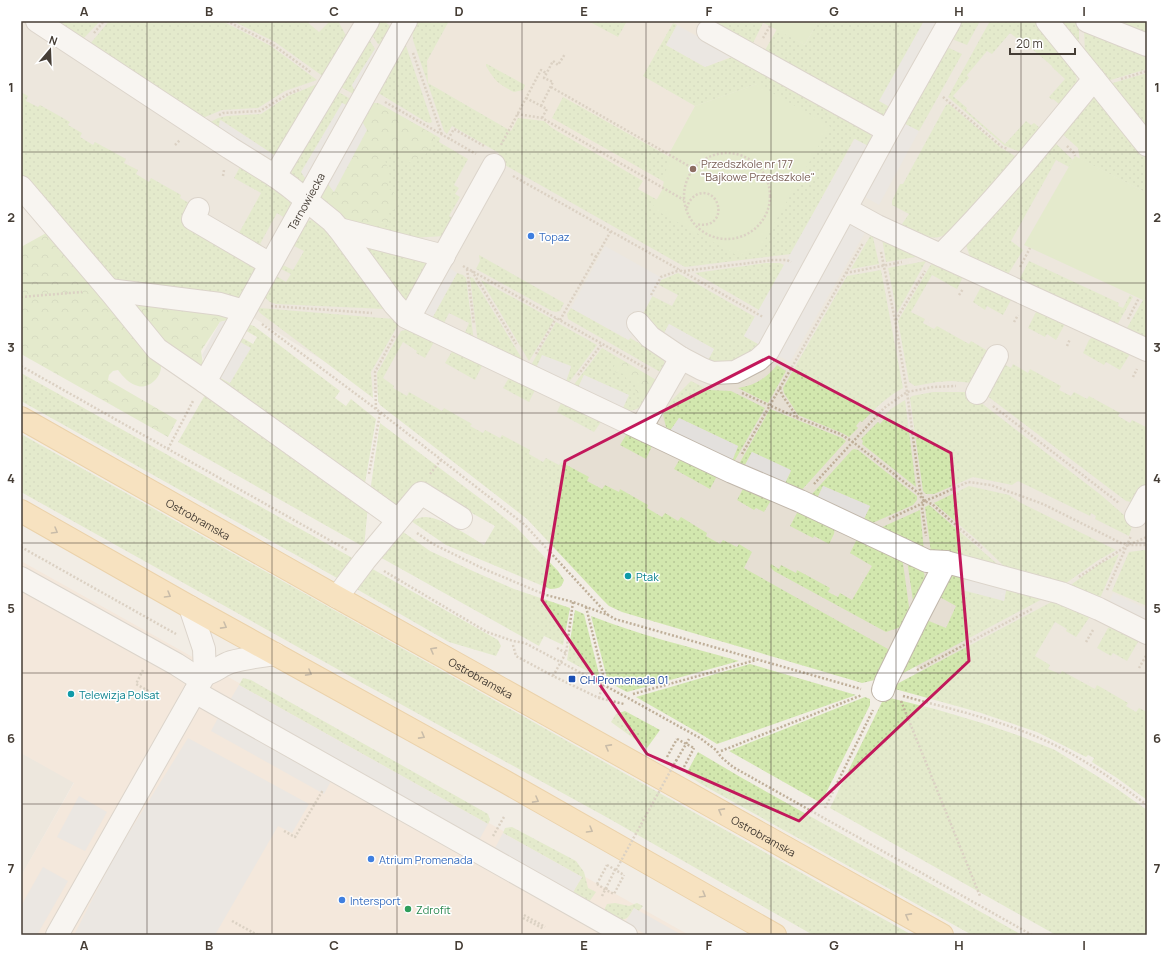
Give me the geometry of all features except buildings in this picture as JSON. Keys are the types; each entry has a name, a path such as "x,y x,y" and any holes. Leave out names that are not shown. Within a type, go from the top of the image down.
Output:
{"main road":[{"name":"Ostrobramska","path":"21,418 337,597 942,935"},
{"path":"21,512 775,935"}],"street":[{"path":"36,21 275,176 306,200 332,221 339,229 394,304 407,318 732,472 800,501 867,533 936,561 1062,593 1099,609 1147,633"},
{"path":"275,176 368,21"},
{"path":"638,323 650,337 681,358 712,373 735,372 758,360 768,351 950,21"},
{"path":"1047,21 1147,145"},
{"path":"1087,21 1147,45"},
{"name":"Tarnowiecka","path":"204,382 367,92 400,24"},
{"path":"708,31 888,131"},
{"path":"941,255 963,234 1027,161 1094,79"},
{"path":"407,318 444,256 494,160"},
{"path":"21,187 157,349 398,520"},
{"path":"198,209 193,219 270,264"},
{"path":"846,209 876,225 1147,350"},
{"path":"339,229 444,256"},
{"path":"109,290 245,308"},
{"path":"977,393 997,356"},
{"path":"641,428 681,358"},
{"path":"337,597 365,560 421,493 461,518"},
{"path":"1136,516 1147,496"},
{"path":"883,690 917,618 936,561"},
{"path":"21,578 176,664 200,682 626,935"},
{"path":"190,607 204,649 200,682"},
{"path":"57,935 200,682 212,672 231,662 275,654"}],"path":[{"path":"227,21 272,44 316,76"},
{"path":"400,24 408,38 442,135"},
{"path":"541,106 553,82 544,78 546,73 553,61 558,65 565,54"},
{"path":"494,160 541,70 546,73"},
{"path":"551,87 694,169"},
{"path":"175,145 195,125 223,113 260,111 288,94 302,88"},
{"path":"367,92 448,139 494,160"},
{"path":"944,97 1002,147 1021,156 1027,161"},
{"path":"526,98 547,109 542,118"},
{"path":"517,114 542,118 685,200"},
{"path":"448,139 454,129 494,160 611,231 781,326"},
{"path":"731,152 744,155 756,163 766,175 770,189 770,204 765,218 755,229 742,236 728,239 713,236 700,229 690,218 687,211 684,190 688,178 694,169 705,158 731,152"},
{"path":"687,211 689,201 697,195 707,194 716,200 719,210 715,220 706,225 695,224"},
{"path":"876,225 896,320 908,392 920,490 924,501 922,508 928,551 936,561"},
{"path":"732,472 846,273 876,225"},
{"path":"560,320 611,231"},
{"path":"591,254 597,256"},
{"path":"896,320 932,258 941,255"},
{"path":"444,256 655,374"},
{"path":"650,295 661,277 682,270 773,260 787,260 811,272"},
{"path":"846,273 904,262"},
{"path":"467,269 477,350"},
{"path":"471,271 517,345"},
{"path":"21,297 109,290"},
{"path":"245,308 383,314 407,318 375,372 376,409"},
{"path":"245,308 525,525 608,615"},
{"path":"524,373 556,318"},
{"path":"564,393 602,344"},
{"path":"21,366 365,560 487,632 513,641 525,643 700,738 716,750 721,757 733,767 1032,935"},
{"path":"168,449 204,382"},
{"path":"800,501 884,408 908,392 933,387 956,386 966,388 977,393 1136,516"},
{"path":"780,388 782,395 798,418"},
{"path":"736,390 798,418 840,434 853,442 917,492 924,501 932,504 987,552"},
{"path":"365,497 380,413"},
{"path":"867,533 874,527 919,505 924,501 968,482 991,485 1044,504 1122,543 1147,545"},
{"path":"398,520 433,544 484,569 546,595 573,602 615,619 757,660 860,689 883,690"},
{"path":"915,671 1062,593 1065,587 1091,568 1128,544 1147,537"},
{"path":"1099,609 1128,544"},
{"path":"21,547 177,634"},
{"path":"553,676 566,653 573,602"},
{"path":"586,607 604,679 599,698"},
{"path":"513,645 516,656 553,676 599,698 624,704"},
{"path":"557,648 566,653"},
{"path":"1139,668 1147,654"},
{"path":"633,694 757,660"},
{"path":"721,751 861,695 883,690"},
{"path":"825,808 883,690"},
{"path":"980,896 899,695 983,718 1043,740 1068,752 1110,777 1147,805"},
{"path":"666,757 677,739 686,743 694,748 684,767"},
{"path":"675,762 689,739"},
{"path":"603,893 686,743"},
{"path":"284,831 295,837 326,785"},
{"path":"607,865 616,870 624,875 614,894 597,884 607,865"},
{"path":"606,890 616,870"},
{"path":"523,916 544,928"},
{"path":"232,921 252,934 258,935"}],"highlighted area":[{"path":"769,357 951,453 969,661 799,821 647,754 542,600 565,461"}],"shaded area":[{"path":"21,21 1147,21 1147,760 955,684 596,528 21,175"},
{"name":"Przedszkole nr 177 \"Bajkowe Przedszkole\"","path":"449,21 889,21 738,256 509,130 428,83 427,61"},
{"path":"924,21 939,21 890,107 879,101"},
{"path":"677,25 733,56 705,67 666,45"},
{"path":"375,49 379,57 357,96 352,85"},
{"path":"342,103 350,107 307,181 301,172"},
{"path":"360,118 367,130 334,192 325,180"},
{"path":"220,120 274,155 268,165 218,131"},
{"path":"905,124 919,131 879,205 865,197"},
{"path":"855,139 870,147 760,345 744,336"},
{"path":"851,223 866,231 790,362 775,354"},
{"path":"605,246 662,278 629,340 571,308"},
{"path":"446,266 457,273 430,322 418,316"},
{"path":"233,319 207,366 202,355 220,322"},
{"path":"669,324 714,349 708,360 663,335"},
{"path":"237,340 251,348 230,383 216,375"},
{"path":"542,355 571,366 565,384 535,370"},
{"path":"584,375 629,395 622,410 577,390"},
{"path":"679,418 738,446 732,461 670,431"},
{"path":"752,452 791,470 784,485 744,467"},
{"path":"823,486 870,506 862,523 816,501"},
{"path":"21,561 689,935 21,935 21,876 74,783 21,753"},
{"path":"967,575 1007,585 1004,601 962,590"},
{"path":"1113,593 1147,609 1147,623 1108,605"},
{"path":"239,685 488,824 479,840 230,700"},
{"path":"218,718 331,781 324,794 211,731"},
{"path":"188,738 309,804 292,833 278,826 215,935 74,935 115,855"},
{"path":"21,753 74,782 21,876"},
{"path":"79,796 107,812 85,851 57,837"},
{"path":"503,833 582,877 573,892 495,848"},
{"path":"43,867 68,881 37,935 21,935 21,906"},
{"path":"634,908 682,935 647,935 625,923"}],"green space":[{"path":"56,21 100,21 83,39"},
{"path":"109,21 222,21 271,46 317,80 285,91 258,108 222,110 200,119 90,44"},
{"path":"233,21 306,21 319,32 330,21 338,21 348,39 324,77 275,42"},
{"path":"375,21 384,21 392,30 386,43 378,44 369,31"},
{"path":"414,21 449,21 427,61 428,83 511,131 518,118 544,121 552,128 643,181 638,189 661,202 757,84 695,106 643,76 673,23 677,25 666,45 705,67 738,55 871,134 870,147 854,139 791,254 685,267 496,160 499,153 452,126 447,134 444,131 413,40 412,29"},
{"path":"588,21 627,21 618,37"},
{"path":"711,21 760,21 763,23 752,45"},
{"path":"760,21 818,21 805,45"},
{"path":"818,21 924,21 880,101 890,107 885,114 881,116 764,52 777,29 805,45"},
{"path":"962,21 980,21 967,45 952,39"},
{"path":"990,21 1037,21 1076,72 1077,84 1062,104 1059,104 1053,99 1052,100 1049,97 1065,79 1025,43 1024,44 1010,33 992,54 987,51 967,75 969,78 953,96 967,108 966,110 1005,144 1026,121 1031,125 1034,123 1040,128 1021,152 1005,146 948,97"},
{"path":"1054,21 1070,21 1079,24 1079,51"},
{"path":"1099,21 1147,21 1147,40"},
{"path":"1084,26 1147,51 1147,69 1104,82 1085,59"},
{"path":"367,36 375,49 352,85 357,96 337,85"},
{"path":"404,40 432,122 430,123 378,92 390,73"},
{"path":"949,48 962,54 919,131 905,124 947,49"},
{"path":"486,64 525,85 523,90 514,92 504,87 497,82"},
{"path":"1147,73 1147,135 1106,85"},
{"path":"322,82 278,155 274,155 221,120 218,131 207,124 218,118 227,116 261,114 288,96"},
{"path":"757,84 830,126 759,250 738,256 652,208 662,190 670,152 695,106"},
{"path":"335,90 354,101 350,107 342,103 306,183 300,185 291,175 292,166"},
{"path":"21,92 28,96 26,101 38,107 40,105 70,122 68,125 82,133 80,137 93,145 95,142 126,159 124,163 138,170 136,174 149,182 151,178 181,195 180,198 189,203 182,216 183,221 259,268 238,300 116,285 21,175"},
{"path":"1093,92 1147,152 1147,193 1080,159 1078,148 1058,130"},
{"path":"563,97 691,169 682,192 552,118"},
{"path":"373,103 378,103 440,138 439,142 468,159 454,185 459,188 455,194 460,197 449,216 454,219 445,236 410,238 351,226 333,192"},
{"path":"378,103 433,134 433,144 425,155 411,163 401,158 395,149 386,156 385,160 390,176 388,188 396,194 399,204 389,213 390,220 385,226 351,226 324,203 320,195 325,180 334,192 367,130 360,118 369,105"},
{"path":"949,104 1001,148 1017,157 946,234 934,238 908,228 902,228 902,224 909,214 892,205 892,201 900,184 903,184 946,105"},
{"path":"1053,141 1073,160 1069,167 1056,160 1011,241 1023,250 1007,276 970,257 966,245 967,240"},
{"path":"1075,156 1147,193 1147,293 1143,300 1024,245"},
{"path":"241,165 289,199 292,207 288,220 277,213 260,244 262,245 255,246 225,225 239,233 261,193 234,178"},
{"path":"307,221 321,221 384,309 276,304 270,302 262,295 273,274 286,282 291,274 277,267 279,263 293,270 304,251 290,244"},
{"path":"48,232 160,358 161,368 159,375 153,382 146,386 132,384 124,378 118,370 113,371 109,375 108,380 177,420 168,437 21,354 21,247"},
{"path":"872,233 879,264 851,269"},
{"path":"882,238 927,255 886,262"},
{"path":"361,246 432,255 409,307"},
{"path":"479,255 564,303 560,311 552,311 476,269 480,261"},
{"path":"935,260 963,277 957,289 932,275 911,312 925,319 923,323 934,329 937,326 969,344 971,341 993,354 973,383 952,381 915,386 909,382 898,321"},
{"path":"926,261 897,313 888,268"},
{"path":"1029,261 1119,303 1118,306 1123,308 1130,295 1133,297 1116,327 1019,280"},
{"path":"766,263 780,263 784,265 759,310 695,273"},
{"path":"881,270 903,388 886,399 862,422 860,421 856,426 858,428 849,437 798,415 784,393 783,388 847,276"},
{"path":"457,273 466,278 474,342 463,337 469,323 449,313 442,327 430,322"},
{"path":"678,273 755,317 744,336 760,345 751,352 734,361 716,363 708,360 714,349 669,324 663,335 655,331 644,312 652,296 672,306 678,295 659,285 661,280"},
{"path":"470,277 473,278 524,362 478,344"},
{"path":"481,280 554,320 529,361"},
{"path":"982,285 1011,297 1011,300 1003,315 987,306 985,310 973,302"},
{"path":"1147,293 1147,343 1127,333 1127,328"},
{"path":"124,298 222,315 231,319 220,322 201,351 204,371 160,346"},
{"path":"260,308 394,319 398,325 371,372 373,398 260,313 257,309"},
{"path":"571,308 628,340 630,338 660,355 667,369 662,373 568,319 567,314"},
{"path":"1039,310 1065,324 1056,340 1047,334 1045,337 1028,328 1036,312"},
{"path":"556,322 597,345 567,385 565,384 571,367 535,370 530,367"},
{"path":"248,324 254,326 340,391 335,398 346,406 351,399 376,419 364,489 216,378 217,376 230,383 237,340 239,336 253,344 257,337 243,329"},
{"path":"414,328 434,342 425,358 416,353 417,351 403,342 383,378 394,386 393,388 407,396 409,392 442,411 444,408 472,424 470,426 483,433 485,430 500,438 502,435 530,450 529,454 543,462 546,458 559,465 561,462 589,477 587,481 602,489 605,485 619,492 620,489 648,505 647,508 662,517 665,513 678,521 681,517 707,533 706,536 720,544 723,540 737,547 739,544 752,552 744,568 888,649 890,653 879,679 862,683 622,612 609,606 527,519 380,405 378,401 377,373 401,331"},
{"path":"1095,335 1130,354 1120,370 1106,362 1104,365 1083,353 1089,340"},
{"path":"602,348 661,383 649,399 635,410 622,410 628,395 584,375 577,390 572,387"},
{"path":"453,351 483,364 475,380 445,363"},
{"path":"622,360 661,383 648,402 638,397 635,389 636,381 627,380 624,374 615,372 615,364 617,361"},
{"path":"1000,362 1011,368 1013,364 1028,373 1030,369 1061,386 1059,390 1071,396 1074,392 1087,399 1089,396 1120,413 1118,416 1130,423 1132,420 1146,427 1147,425 1147,484 1141,496 1131,502 1126,501 986,395"},
{"path":"777,365 786,371 768,403 738,388 760,381"},
{"path":"21,373 356,560 340,579 337,578 21,401"},
{"path":"510,376 536,388 529,402 503,388"},
{"path":"691,381 709,390 731,391 765,408 734,462 732,461 738,446 679,418 670,431 666,427 663,415 671,401"},
{"path":"933,392 966,392 980,402 1101,495 1133,523 1129,536 1095,519 1096,516 1091,513 1090,516 1018,481 1012,485 973,477 934,494 926,494 923,491 910,398 912,396"},
{"path":"205,395 368,506 364,547 178,442"},
{"path":"905,400 916,487 862,444 863,441 861,439 878,422 880,424 885,418 883,417 891,409"},
{"path":"562,401 601,419 601,422 594,432 557,412"},
{"path":"770,409 842,438 846,441 799,493 784,485 791,471 752,452 744,467 739,464"},
{"path":"380,423 516,527 558,571 564,580 561,587 550,589 446,545 411,521 426,517 433,518 456,528 484,545 495,526 420,484 397,510 370,492"},
{"path":"629,430 653,444 646,459 620,445"},
{"path":"21,434 912,935 813,935 608,818 364,684 21,492"},
{"path":"854,449 858,450 917,496 917,500 913,505 868,525 862,523 870,506 823,486 816,501 812,494"},
{"path":"681,457 717,476 710,489 674,469"},
{"path":"745,485 771,499 764,512 756,508 754,510 737,500"},
{"path":"969,486 1009,495 1021,503 1116,550 1097,561 1062,586 1010,572 977,540 934,503"},
{"path":"929,505 1003,569 931,552 925,507"},
{"path":"920,510 924,551 880,528"},
{"path":"798,511 835,527 834,534 829,544 814,536 813,538 790,526"},
{"path":"399,529 430,551 475,572 514,589 570,608 563,645 544,636 539,646 378,556"},
{"path":"857,539 902,556 910,614 904,626 886,632 774,571 770,567 771,564 779,569 781,565 796,573 797,570 830,588 828,592 838,597 840,593 852,600 872,566 850,553"},
{"path":"1147,551 1147,606 1112,591 1129,552"},
{"path":"1119,554 1098,603 1068,587 1098,565"},
{"path":"907,560 921,568 925,577 923,588 914,608"},
{"path":"369,567 498,640 501,646 496,656 449,642 353,587"},
{"path":"960,574 1004,601 1007,585 1048,596 894,678 924,619 946,628 956,606 936,595 949,576"},
{"path":"1059,598 1087,614 1089,618 1076,637 1066,631 1067,629 1055,622 1035,656 1050,665 1048,669 1060,674 1062,671 1095,689 1097,685 1128,703 1126,706 1136,712 1139,708 1147,712 1147,800 1092,762 1094,758 1088,755 1086,757 1037,732 978,712 895,689 893,686"},
{"path":"575,610 584,614 600,678 567,660"},
{"path":"591,616 646,635 739,661 627,692 608,682"},
{"path":"1111,626 1138,639 1138,642 1127,661 1113,653 1111,656 1097,648 1108,628"},
{"path":"750,664 856,695 717,744 636,697"},
{"path":"243,678 251,680 488,814 490,820 488,824 239,685"},
{"path":"865,697 870,699 870,705 821,803 729,751"},
{"path":"890,698 982,723 1055,750 1113,786 1147,810 1147,935 1056,935 830,808 882,702"},
{"path":"625,711 660,730 647,748 611,722 616,714"},
{"path":"698,752 1022,935 972,935 701,784 686,774"},
{"path":"512,827 576,861 584,872 588,888 596,892 589,902 573,892 582,877 503,833 505,828"},
{"path":"615,903 629,906 637,903 643,906 639,911 634,908 625,919 619,919 604,910 607,904"}],"place":[{"name":"Przedszkole nr 177 \"Bajkowe Przedszkole\"","path":"693,169"},
{"name":"Topaz","path":"531,236"},
{"name":"Ptak","path":"628,576"},
{"name":"CH Promenada 01","path":"572,679"},
{"name":"Telewizja Polsat","path":"71,694"},
{"name":"Atrium Promenada","path":"371,859"},
{"name":"Intersport","path":"342,900"},
{"name":"Zdrofit","path":"408,909"}]}
